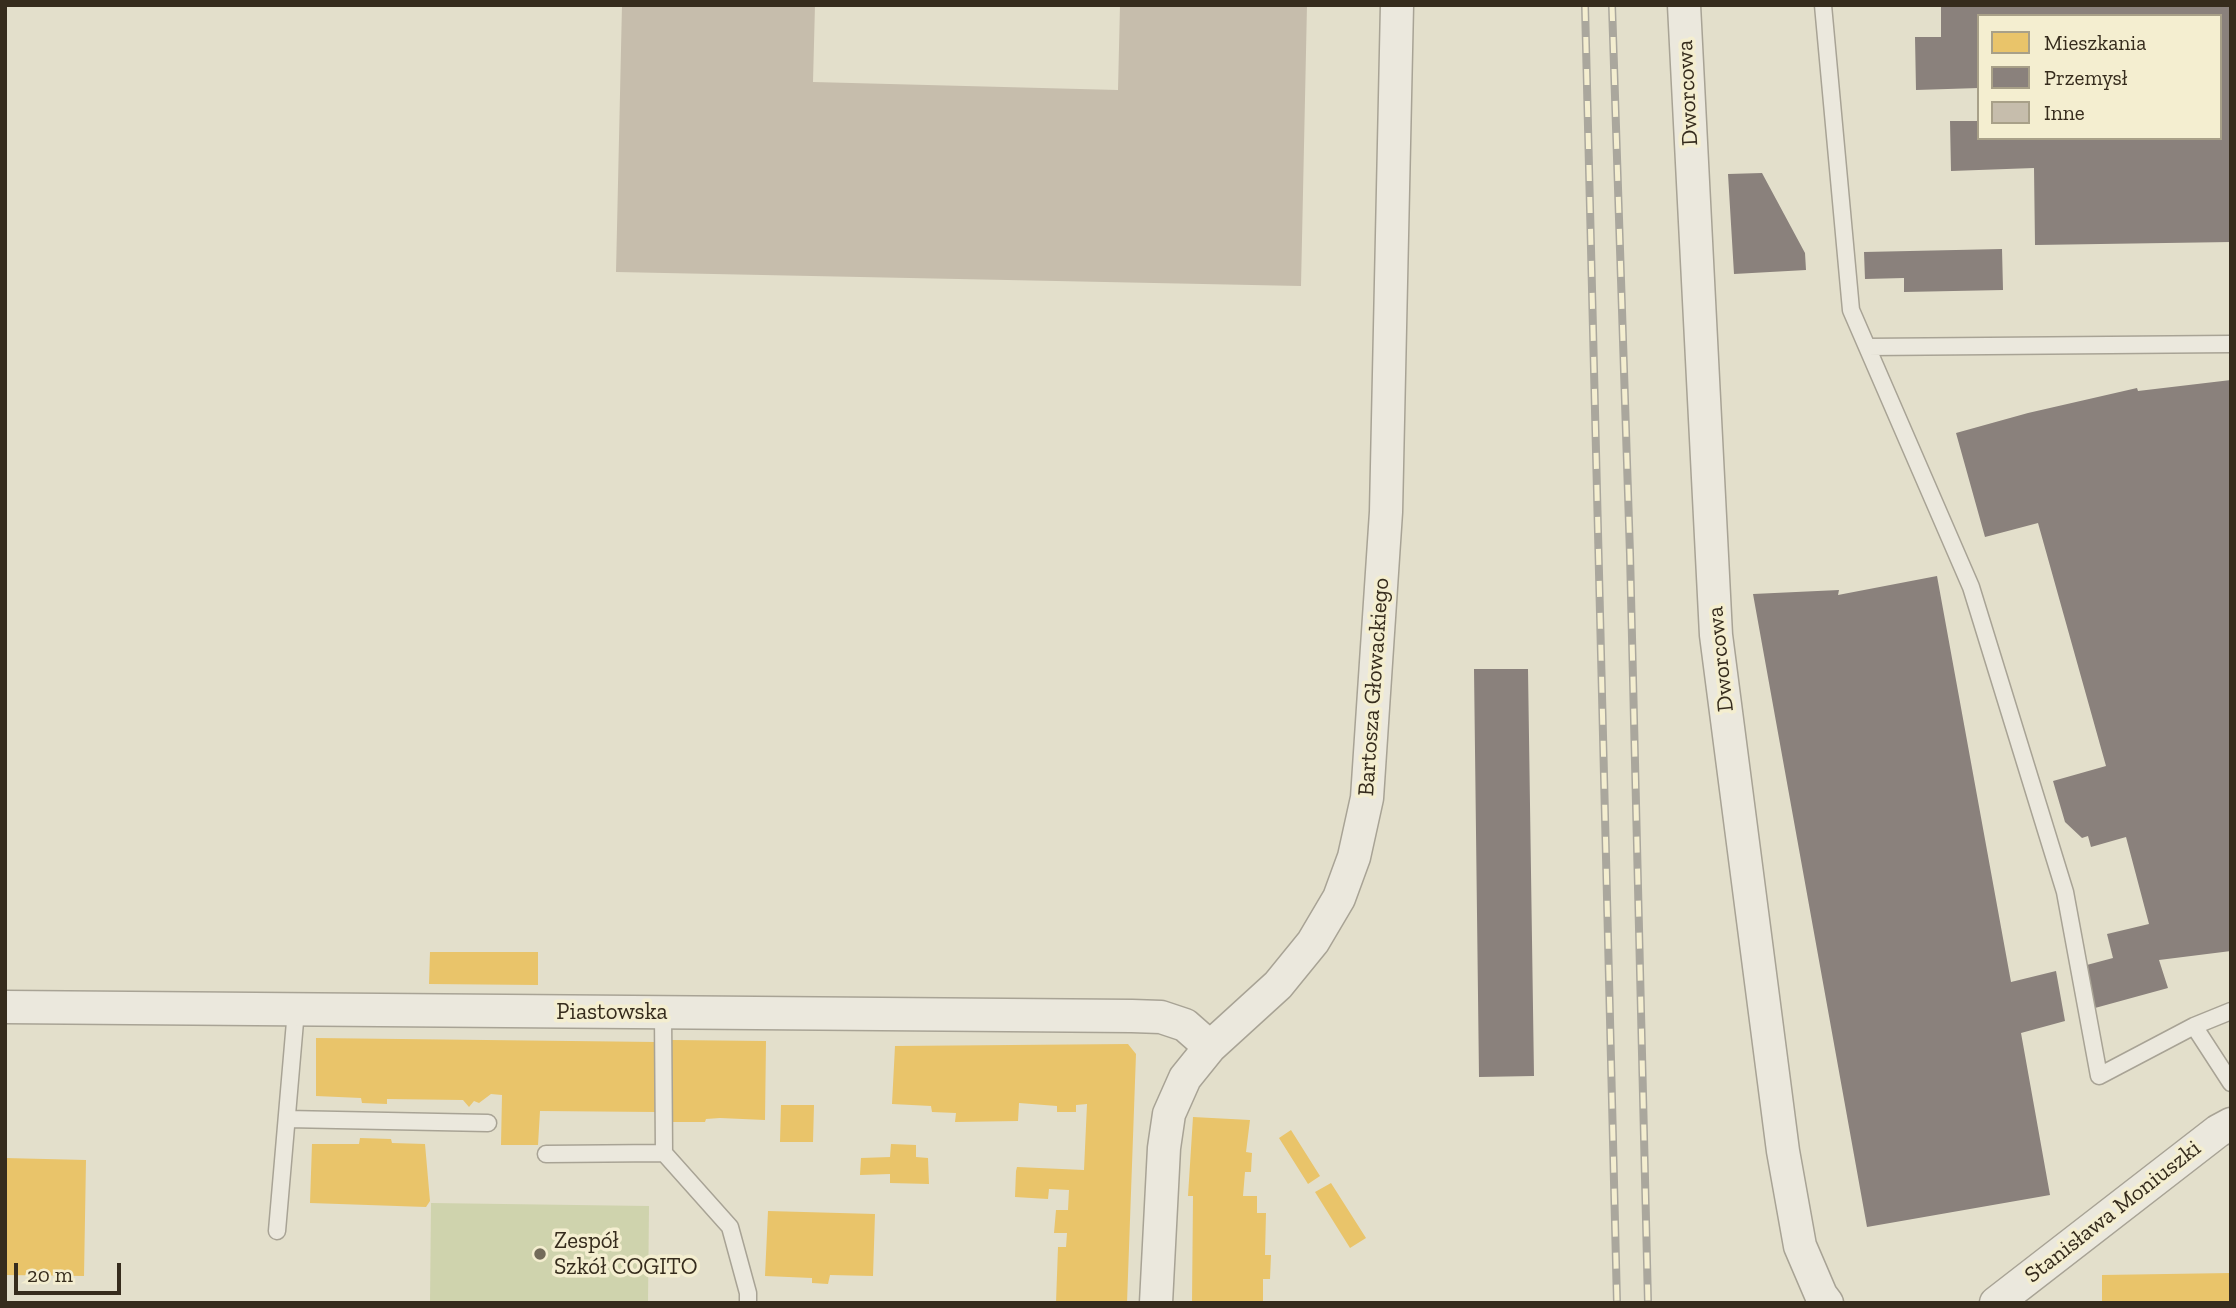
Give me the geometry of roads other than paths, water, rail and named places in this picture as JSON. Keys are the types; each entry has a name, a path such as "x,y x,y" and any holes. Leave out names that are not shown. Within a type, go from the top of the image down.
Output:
{"street":[{"name":"Bartosza Głowackiego","path":"1156,1303 1164,1148 1169,1114 1185,1078 1210,1047 1278,985 1313,942 1339,898 1354,857 1367,798 1386,512 1396,5"},
{"name":"Dworcowa","path":"1684,5 1716,635 1783,1151 1800,1246 1827,1303"},
{"name":"Piastowska","path":"5,1007 1161,1017 1185,1025 1210,1047"},
{"name":"Stanisława Moniuszki","path":"1997,1303 2218,1131 2231,1124"}],"lane":[{"path":"1823,5 1851,310 1971,587 2065,892 2099,1076 2194,1026 2231,1011"},
{"path":"1867,347 2231,344"},
{"path":"277,1231 296,1010"},
{"path":"663,1013 664,1153 730,1227 748,1293 748,1303"},
{"path":"2194,1026 2231,1083"},
{"path":"287,1119 488,1123"},
{"path":"546,1154 664,1153"}],"railway":[{"path":"1585,5 1617,1303"},
{"path":"1612,5 1630,554 1648,1303"}],"place":[{"name":"Zespół Szkół COGITO","path":"540,1254"}]}
